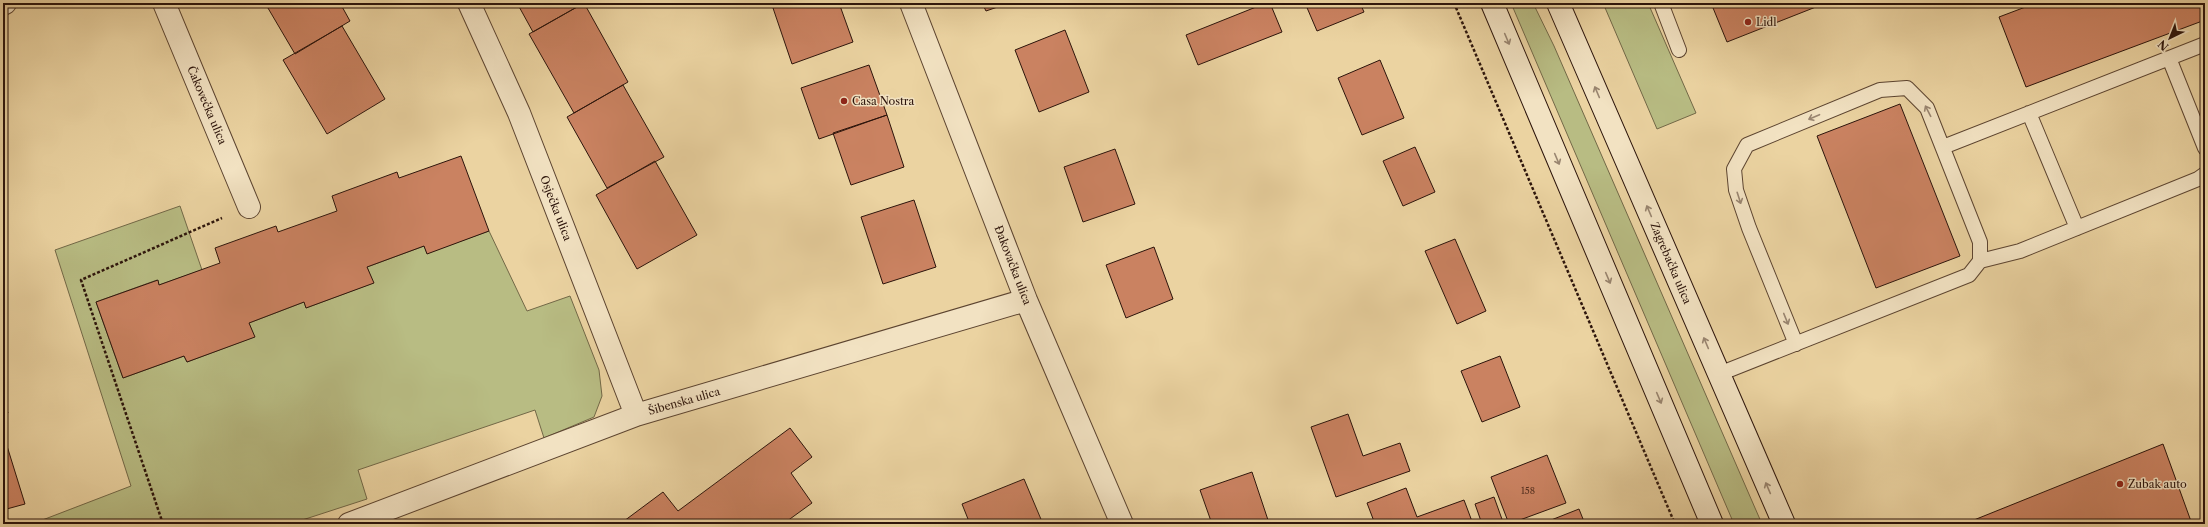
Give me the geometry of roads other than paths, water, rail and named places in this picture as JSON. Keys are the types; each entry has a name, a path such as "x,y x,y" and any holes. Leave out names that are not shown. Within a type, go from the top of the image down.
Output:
{"street":[{"name":"Čakovečka ulica","path":"164,3 249,207"},
{"name":"Osječka ulica","path":"469,3 519,113 636,415"},
{"name":"Đakovačka ulica","path":"911,3 1026,300 1122,524"},
{"path":"1492,3 1712,524"},
{"name":"Zagrebačka ulica","path":"1558,3 1784,524"},
{"name":"Šibenska ulica","path":"349,524 636,415 1026,300"}],"lane":[{"path":"1661,3 1679,50"},
{"path":"1943,147 2205,44"},
{"path":"2169,58 2205,148"},
{"path":"1719,374 1796,344 1969,275 1980,260 1980,242 1927,108 1907,88 1880,90 1747,146 1741,153 1734,169 1736,190 1749,228 1796,344"},
{"path":"2029,113 2077,228"},
{"path":"1980,260 2020,251 2198,179 2205,174"}],"place":[{"name":"Lidl","path":"1748,22"},
{"name":"Casa Nostra","path":"844,101"},
{"name":"Zubak auto","path":"2120,484"}]}
